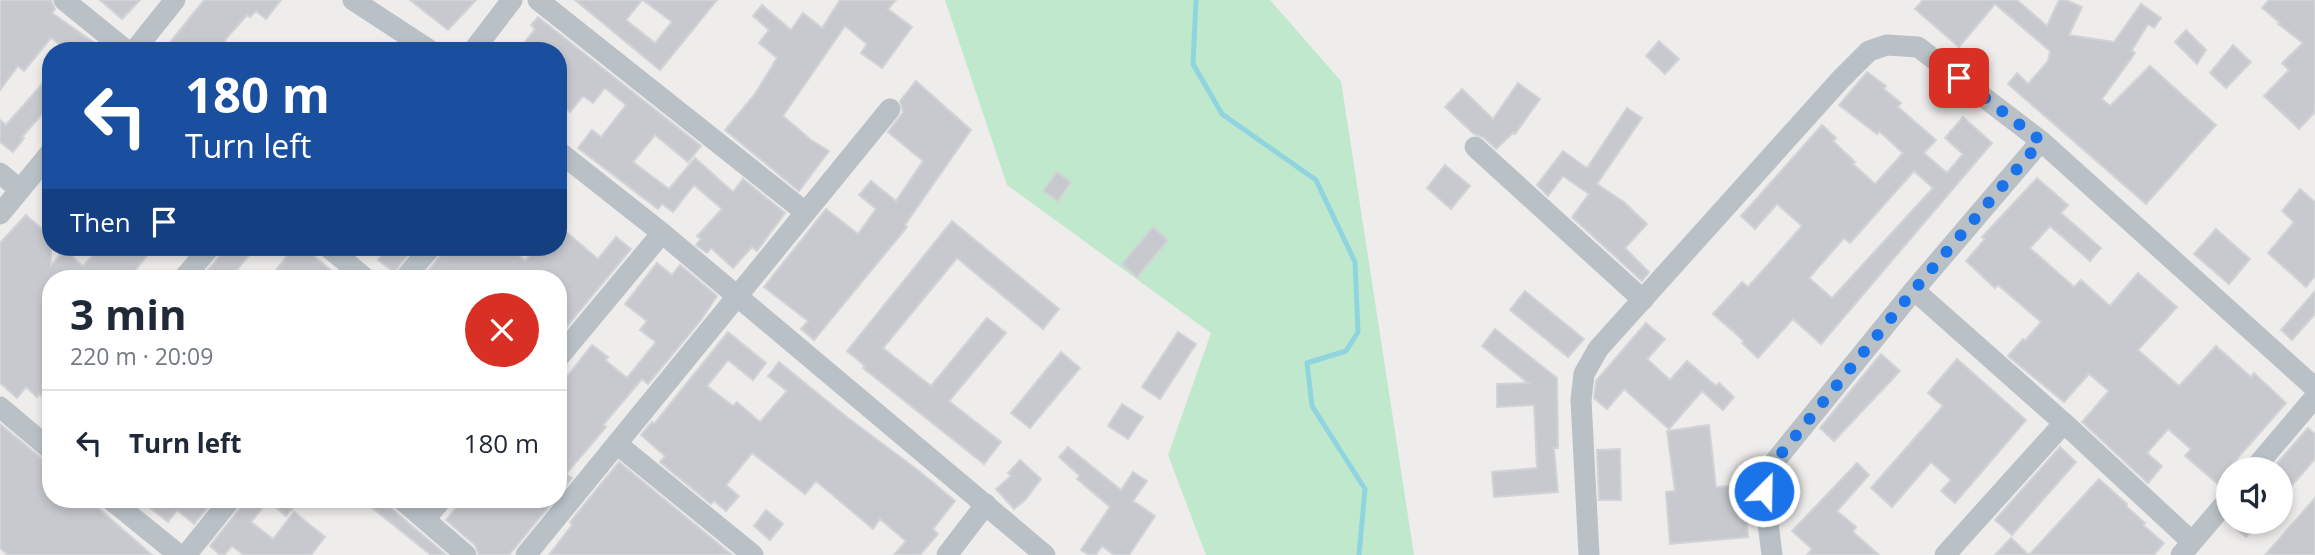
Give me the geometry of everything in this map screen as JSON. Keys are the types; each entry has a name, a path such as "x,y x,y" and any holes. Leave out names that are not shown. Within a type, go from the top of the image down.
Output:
{"street":[{"path":"64,0 116,42"},
{"path":"141,42 175,0"},
{"path":"353,0 417,42"},
{"path":"480,42 512,0"},
{"path":"538,0 805,212"},
{"path":"1589,555 1581,400 1584,374 1598,349 1840,80 1869,51 1888,45 1918,47 2041,141 2315,388"},
{"path":"567,505 890,109"},
{"path":"1772,555 1764,491 1776,460 1914,290 2041,141"},
{"path":"1475,147 1643,300"},
{"path":"567,158 662,233 1045,555"},
{"path":"0,214 42,163"},
{"path":"0,173 20,190"},
{"path":"567,347 662,233"},
{"path":"191,270 202,256"},
{"path":"339,256 355,270"},
{"path":"412,270 423,256"},
{"path":"1914,290 2064,422 2187,548 2216,514"},
{"path":"2264,457 2315,397"},
{"path":"0,407 42,440"},
{"path":"1945,555 2064,422"},
{"path":"617,444 753,555"},
{"path":"947,555 986,504"},
{"path":"121,508 179,555"},
{"path":"186,555 225,508"},
{"path":"412,508 466,555"},
{"path":"425,519 434,508"},
{"path":"526,555 565,508"}],"green space":[{"path":"945,0 1270,0 1341,81 1414,555 1206,555 1168,455 1211,333 1007,185"}],"building":[{"path":"0,0 51,0 55,9 52,13 93,42 56,42 51,38 48,42 42,42 42,49 24,71 18,66 0,90"},
{"path":"100,0 140,0 122,19"},
{"path":"204,0 281,0 266,19 256,11 250,17 247,15 225,42 170,42"},
{"path":"410,0 476,0 448,30"},
{"path":"575,0 642,0 626,20 655,43 672,22 643,0 717,0 660,70"},
{"path":"840,0 896,0 888,9 912,27 882,68 861,53 867,44 845,26 783,116 811,140 829,151 799,191 725,130 755,94 777,58 759,43 769,30 753,16 762,5 791,30 803,13 822,28"},
{"path":"1923,0 2017,0 2047,26 2059,0 2066,0 2082,7 2069,35 2114,42 2141,4 2161,18 2154,28 2148,24 2132,50 2135,53 2102,99 2110,106 2150,66 2216,125 2146,204 2008,84 2017,73 2028,84 2048,61 2050,51 1995,4 1959,47 1915,9"},
{"path":"2269,0 2315,0 2315,112 2299,129 2264,96 2289,70 2282,63 2303,43 2262,8"},
{"path":"538,17 701,146 688,162 655,135 633,162 669,189 695,158 733,192 743,179 785,213 757,251 752,247 733,268 711,248 707,253 696,245 701,239 697,236 722,209 694,185 673,212 662,204 658,209 578,148 592,130 601,137 626,105 605,88 593,103 583,96 570,112 567,110 567,42 525,42 535,29 531,25"},
{"path":"2186,30 2206,50 2197,64 2175,42"},
{"path":"1659,41 1679,59 1665,74 1646,56"},
{"path":"2233,45 2251,62 2226,88 2210,73"},
{"path":"1867,72 1886,86 1884,89 1901,103 1898,107 1936,140 1924,153 1947,173 1963,154 1945,138 1963,117 1992,143 1821,344 1793,319 1758,358 1742,343 1744,341 1713,314 1742,282 1748,287 1802,226 1777,204 1755,229 1741,216 1822,125 1836,138 1833,141 1855,162 1853,164 1875,184 1903,153 1879,131 1877,134 1839,105","holes":["1914,171 1933,188 1832,298 1809,278 1844,238 1850,243"]},
{"path":"916,81 971,130 905,225 907,227 814,340 801,329 808,321 764,287 826,209 858,234 876,209 859,195 871,181 896,201 923,161 888,132 903,112 900,101"},
{"path":"1518,83 1540,99 1515,134 1496,149 1483,137 1474,134 1445,107 1462,89 1493,119"},
{"path":"42,84 42,114 13,152 0,142 0,120 6,125"},
{"path":"1627,108 1642,118 1597,184 1624,202 1647,224 1625,248 1649,272 1642,281 1572,217 1589,194 1563,176 1548,196 1537,185 1563,151 1587,168"},
{"path":"1445,165 1470,186 1451,209 1427,188"},
{"path":"1057,172 1071,182 1058,201 1043,191"},
{"path":"2037,178 2068,205 2061,213 2101,248 2090,261 2050,226 2030,248 2074,287 2081,280 2110,306 2138,273 2177,307 2138,350 2179,386 2216,346 2251,377 2254,373 2286,403 2239,457 2216,457 2216,482 2185,456 2191,449 2168,429 2147,453 2162,466 2148,483 2082,422 2109,391 2089,374 2064,402 2008,356 2041,322 1998,285 1995,288 1966,261 1985,239 1982,237"},
{"path":"2300,189 2315,202 2315,276 2306,287 2268,253 2294,222 2282,211"},
{"path":"26,215 42,229 42,256 51,256 51,265 59,256 72,256 83,266 92,256 147,256 135,270 42,270 42,396 39,394 37,397 26,387 17,398 0,383 0,243"},
{"path":"952,221 1059,309 1043,329 957,258 883,348 931,386 987,318 1006,333 949,401 1001,442 984,464 863,368 865,366 847,351"},
{"path":"1153,227 1168,240 1137,277 1122,264"},
{"path":"2216,229 2250,259 2229,284 2194,254"},
{"path":"567,233 598,259 616,237 631,249 567,326 567,270 429,270 440,256 519,256 525,261 530,256 567,256"},
{"path":"219,256 248,256 237,270 208,270"},
{"path":"287,256 313,256 331,270 276,270"},
{"path":"381,256 407,256 396,270 391,270 378,260"},
{"path":"657,263 672,275 680,265 717,296 701,320 648,384 642,379 567,473 567,377 592,345 608,357 605,360 627,378 656,342 640,330 647,321 625,304"},
{"path":"1525,291 1584,339 1568,357 1510,310"},
{"path":"2315,291 2315,314 2292,340 2281,330"},
{"path":"1646,323 1665,339 1647,359 1670,380 1687,361 1716,386 1719,383 1734,397 1723,410 1702,391 1669,429 1624,389 1607,409 1594,398 1596,381"},
{"path":"1495,329 1557,378 1558,448 1554,448 1558,492 1494,497 1492,472 1537,468 1534,405 1497,407 1497,384 1528,383 1482,346"},
{"path":"728,332 766,363 753,380 728,360 707,386 733,406 737,402 760,422 787,391 768,376 779,362 955,501 933,529 938,534 920,555 894,555 906,541 880,519 873,529 816,481 805,494 752,453 726,485 739,496 726,511 714,501 711,504 660,462 665,456 641,435 652,422 654,424"},
{"path":"1178,332 1196,344 1160,399 1142,387"},
{"path":"1061,352 1080,368 1030,428 1011,413"},
{"path":"1881,354 1900,371 1834,441 1820,428"},
{"path":"1957,359 2026,420 1955,503 1941,491 1951,480 1931,462 1892,507 1871,488 1943,406 1928,393"},
{"path":"1122,404 1143,417 1128,439 1108,426"},
{"path":"0,424 42,459 42,508 98,508 152,555 8,555 0,548"},
{"path":"1709,425 1716,487 1744,485 1748,537 1670,544 1666,492 1675,491 1667,431"},
{"path":"2308,428 2315,434 2315,459 2293,484 2293,457 2283,457"},
{"path":"1068,447 1121,490 1133,472 1147,481 1133,501 1155,516 1129,555 1114,555 1102,546 1096,555 1089,555 1081,550 1110,507 1077,479 1080,476 1059,457"},
{"path":"2060,447 2076,462 2012,535 1995,520"},
{"path":"1620,449 1621,500 1599,500 1597,450"},
{"path":"1020,460 1041,479 1025,500 1014,509 996,489 1011,476 1008,473"},
{"path":"619,462 732,555 549,555 572,525 570,522"},
{"path":"1857,463 1869,475 1837,511 1856,527 1853,532 1879,555 1807,555 1812,549 1792,531"},
{"path":"2099,479 2164,543 2154,555 2029,555"},
{"path":"2315,498 2315,555 2265,555 2283,534 2293,534 2293,523"},
{"path":"150,508 207,508 194,524 177,510 168,522"},
{"path":"240,508 262,508 251,522 273,539 294,512 325,537 311,555 244,555 232,546 224,555 220,555 210,546"},
{"path":"276,508 293,508 286,516"},
{"path":"372,508 392,508 446,555 431,555"},
{"path":"456,508 548,508 509,555 479,555 475,545 446,520"},
{"path":"766,510 783,524 770,540 754,526"},
{"path":"2011,538 2029,555 1995,555"}],"waterway":[{"path":"1196,0 1193,64 1222,114 1316,180 1355,262 1358,332 1346,351 1307,363 1312,406 1365,489 1359,555"}],"route":[{"path":"1764,491 1776,460 1914,290 2041,141 1959,78"}]}
